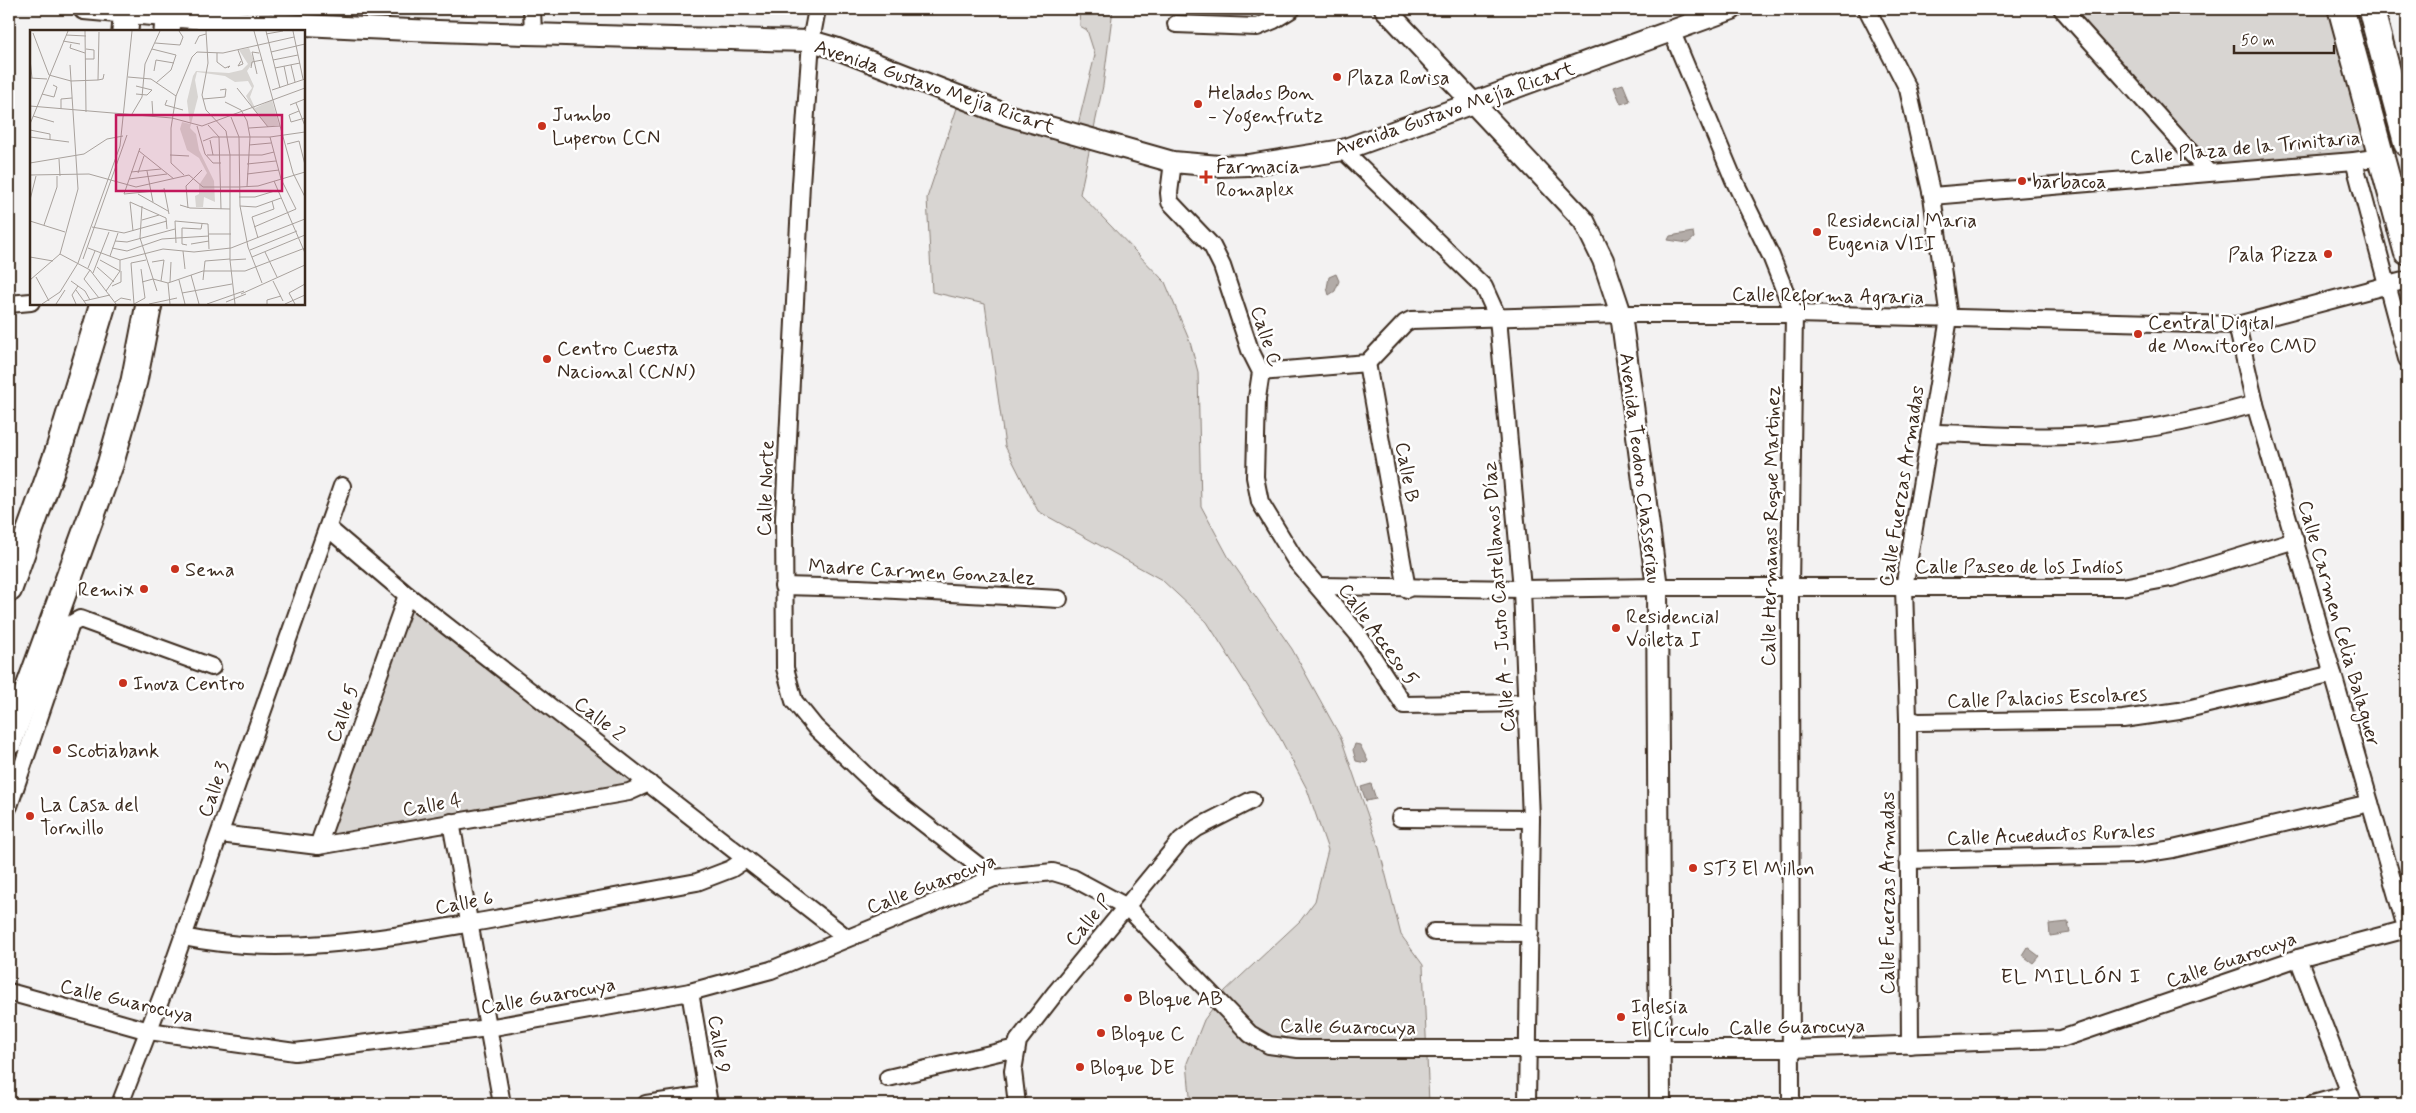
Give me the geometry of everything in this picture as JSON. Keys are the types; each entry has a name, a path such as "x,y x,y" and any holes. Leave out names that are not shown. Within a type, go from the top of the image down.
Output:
{"main road":[{"path":"2341,9 2407,252"},
{"path":"2371,9 2407,144"},
{"path":"9,589 59,450 103,305"},
{"path":"9,742 110,464 134,381 149,305"}],"street":[{"name":"Avenida Gustavo Mejía Ricart","path":"84,9 126,18 395,30 811,41 835,48 1007,115 1173,162 1219,166 1249,165 1344,150 1732,9"},
{"path":"532,9 533,34"},
{"name":"Calle Norte","path":"817,9 811,41 801,184 784,508 785,668 794,701 804,716 881,790 994,878"},
{"path":"1176,24 1257,27 1274,20 1292,9"},
{"name":"Avenida Teodoro Chasseriau","path":"1385,9 1584,221 1602,260 1621,314 1657,587 1660,1104"},
{"name":"Calle Fuerzas Armadas","path":"1867,9 1908,89 1932,196 1949,318 1904,588 1908,719 1910,1044"},
{"path":"2062,9 2208,172"},
{"name":"Calle Hermanas Roque Martinez","path":"1671,30 1733,178 1771,256 1794,314 1790,588 1791,1104"},
{"name":"Calle A - Justo Castellanos Díaz","path":"1344,150 1484,288 1498,318 1522,589 1527,703 1531,819 1527,1104"},
{"name":"Calle Plaza de la Trinitaria","path":"1932,196 2354,161 2382,157"},
{"path":"2354,161 2407,359"},
{"name":"Calle C","path":"1173,162 1169,193 1170,202 1212,246 1222,266 1250,350 1261,372 1257,398 1256,477 1260,502 1296,561 1318,586"},
{"name":"Calle Reforma Agraria","path":"1367,363 1405,323 1411,320 1621,314 1794,314 2237,325 2407,280"},
{"path":"9,304 30,302"},
{"name":"Calle Carmen Celia Balaguer","path":"2237,325 2255,404 2407,930"},
{"path":"1261,372 1367,363"},
{"name":"Calle B","path":"1367,363 1407,589"},
{"path":"1930,436 1937,433 2069,437 2100,435 2180,422 2255,404"},
{"name":"Calle 3","path":"120,1104 149,1031 220,834 342,486"},
{"name":"Calle 2","path":"328,528 407,595 847,938"},
{"name":"Calle Paseo de los Indios","path":"1318,586 1407,589 2122,587 2144,584 2294,540"},
{"name":"Madre Carmen Gonzalez","path":"783,586 858,588 1059,599"},
{"name":"Calle Acceso 5","path":"1318,586 1357,632 1404,705 1527,703"},
{"name":"Calle 5","path":"318,846 407,595"},
{"path":"9,806 71,624 75,620 80,619 212,667"},
{"name":"Calle Palacios Escolares","path":"1908,719 1918,722 2123,719 2180,711 2333,674"},
{"name":"Calle 4","path":"220,834 318,846 629,792 649,783"},
{"name":"Calle P","path":"1017,1104 1013,1071 1018,1041 1056,992 1182,840 1202,826 1252,800"},
{"name":"Calle Acueductos Rurales","path":"1908,860 2135,855 2173,849 2370,803"},
{"path":"1400,818 1531,819"},
{"path":"451,822 502,1104"},
{"name":"Calle 6","path":"183,937 248,944 294,946 337,944 468,924 697,882 731,869 746,859"},
{"name":"Calle Guarocuya","path":"9,992 149,1031 295,1052 488,1028 690,992 771,970 994,878 1053,872 1072,878 1127,907 1250,1034 1269,1045 1298,1049 1791,1049 2061,1039 2298,958 2407,930"},
{"path":"1434,932 1530,933"},
{"path":"2298,958 2352,1099 2314,1104"},
{"name":"Calle 9","path":"690,992 708,1100"},
{"path":"888,1078 1016,1048"},
{"path":"646,1104 708,1100"}],"shaded area":[{"path":"1079,9 1113,9 1103,86 1080,194 1165,282 1190,342 1198,372 1201,506 1229,558 1292,649 1341,738 1379,848 1401,935 1423,965 1429,1104 1193,1104 1190,1096 1187,1063 1204,1020 1225,991 1300,921 1315,901 1328,850 1307,789 1278,734 1207,622 1162,580 1038,511 1005,446 985,304 932,292 927,198 959,102 1075,137 1095,55 1087,30 1080,26"},
{"path":"2065,9 2335,9 2368,150 2208,172"},
{"path":"1623,84 1630,101 1621,104 1614,87"},
{"path":"1693,232 1694,238 1688,243 1668,240 1670,236"},
{"path":"1336,274 1339,281 1335,291 1329,295 1327,288 1329,277"},
{"path":"411,609 634,783 327,838"},
{"path":"1355,744 1360,745 1368,761 1366,763 1356,761 1353,750"},
{"path":"1371,784 1376,799 1366,801 1361,787"},
{"path":"2068,922 2070,933 2050,936 2049,924"},
{"path":"2027,947 2039,956 2033,963 2022,955"}],"place":[{"name":"Plaza Rovisa","path":"1337,77"},
{"name":"Helados Bon - Yogenfrutz","path":"1198,104"},
{"name":"Jumbo Luperon CCN","path":"542,126"},
{"name":"Farmacia Romaplex","path":"1206,177"},
{"name":"barbacoa","path":"2022,181"},
{"name":"Residencial Maria Eugenia VIII","path":"1817,232"},
{"name":"Pala Pizza","path":"2328,254"},
{"name":"Central Digital de Monitoreo CMD","path":"2138,334"},
{"name":"Centro Cuesta Nacional (CNN)","path":"547,359"},
{"name":"Sema","path":"175,569"},
{"name":"Remix","path":"144,589"},
{"name":"Residencial Voileta I","path":"1616,628"},
{"name":"Inova Centro","path":"123,683"},
{"name":"Scotiabank","path":"57,750"},
{"name":"La Casa del Tornillo","path":"30,816"},
{"name":"ST3 El Millon","path":"1693,868"},
{"name":"Bloque AB","path":"1128,998"},
{"name":"Iglesia El Círculo","path":"1621,1017"},
{"name":"Bloque C","path":"1101,1033"},
{"name":"Bloque DE","path":"1080,1067"}],"district":[{"name":"EL MILLÓN I","path":"2071,976"}]}
